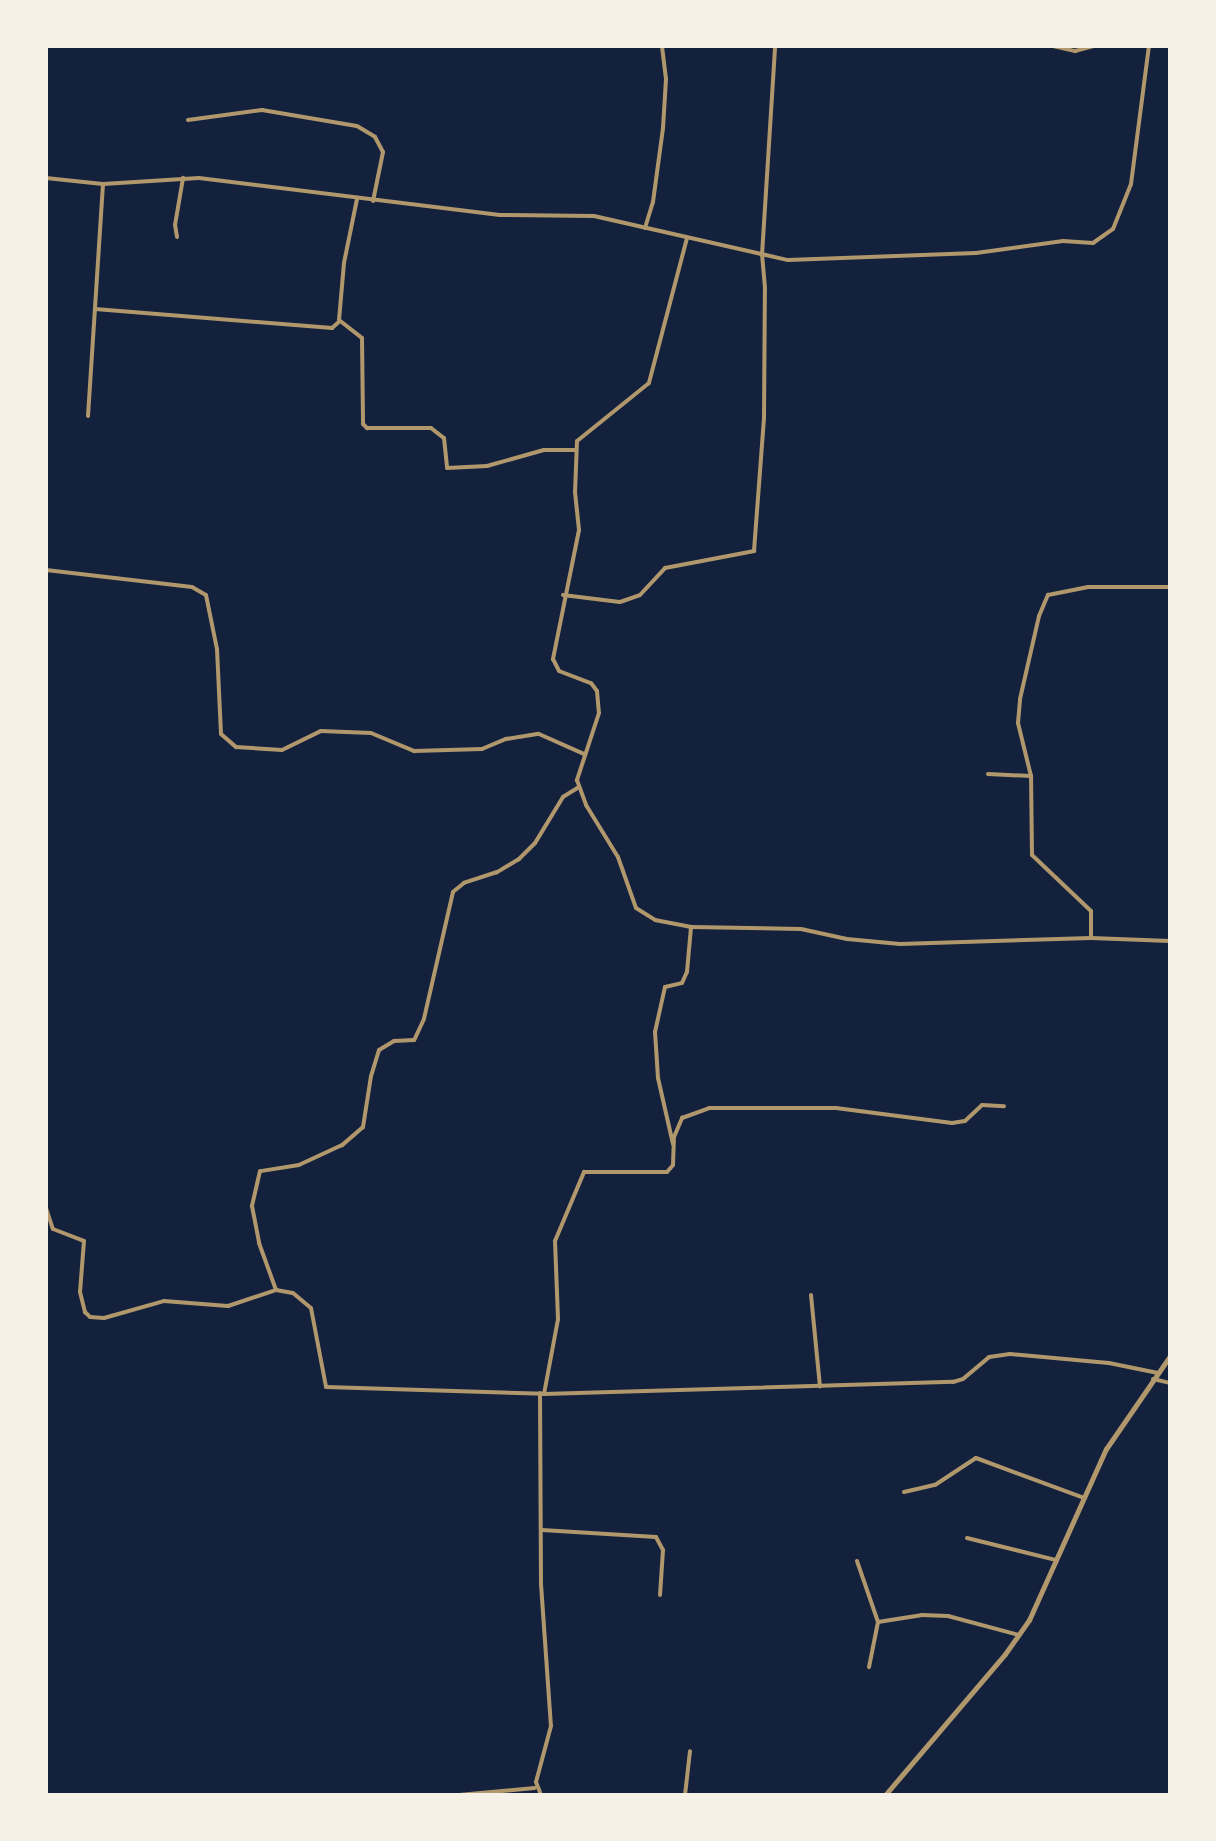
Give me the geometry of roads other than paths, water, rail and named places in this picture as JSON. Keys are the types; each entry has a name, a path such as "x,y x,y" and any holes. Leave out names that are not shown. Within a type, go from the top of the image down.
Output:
{"street":[{"path":"645,228 653,202 663,128 666,79 662,46"},
{"path":"563,595 620,602 640,595 665,568 754,551 764,404 765,288 762,255 775,46"},
{"path":"1053,46 1075,51 1094,46"},
{"path":"46,178 103,184 183,178 294,188 357,199 500,215 594,216 762,255 809,260 964,253 1063,241 1099,241 1116,224 1131,184 1149,46"},
{"path":"188,120 262,110 357,126 375,137 383,152 373,201"},
{"path":"177,237 175,225 183,178"},
{"path":"88,416 103,184"},
{"path":"95,309 332,328 339,322 344,263 357,199"},
{"path":"687,238 649,383 582,435 575,450 579,530 563,595 553,659 559,671 591,683 599,696 599,713 577,775 579,787 618,857 636,908 655,920 691,927 801,929 859,941 900,944 1091,938 1170,941"},
{"path":"339,322 362,338 362,406 367,428 431,428 444,438 447,468 487,466 544,450 575,450"},
{"path":"46,570 192,587 206,595 217,649 221,734 236,747 282,750 321,731 371,733 414,751 482,749 506,739 539,734 584,754"},
{"path":"1091,938 1091,911 1033,857 1029,820 1031,776 1017,716 1039,616 1048,595 1088,587 1170,587"},
{"path":"988,774 1031,776"},
{"path":"276,1290 252,1216 260,1171 299,1165 342,1145 363,1127 371,1076 379,1050 394,1041 414,1040 424,1019 453,892 464,883 497,872 519,859 535,843 563,797 579,787"},
{"path":"541,1795 536,1788 551,1726 543,1628 542,1394 558,1319 555,1241 581,1176 588,1171 667,1172 674,1161 658,1078 655,1032 665,987 682,983 687,972 691,927"},
{"path":"673,1144 682,1118 709,1108 836,1108 952,1123 973,1116 982,1105 1004,1106"},
{"path":"46,1208 53,1229 84,1241 80,1292 85,1312 94,1319 164,1301 228,1306 276,1290 300,1296 311,1308 320,1375 330,1389 542,1394 957,1382 989,1357 1010,1354 1109,1363 1158,1373"},
{"path":"811,1295 820,1387"},
{"path":"885,1795 1019,1635 1037,1607 1106,1449 1170,1356"},
{"path":"1153,1379 1170,1383"},
{"path":"904,1492 939,1483 976,1458 1084,1498"},
{"path":"542,1530 656,1537 663,1550 660,1595"},
{"path":"967,1538 1056,1560"},
{"path":"857,1561 878,1622 869,1667"},
{"path":"878,1622 912,1616 948,1616 1019,1635"},
{"path":"685,1795 690,1751"},
{"path":"459,1795 536,1788"}]}
